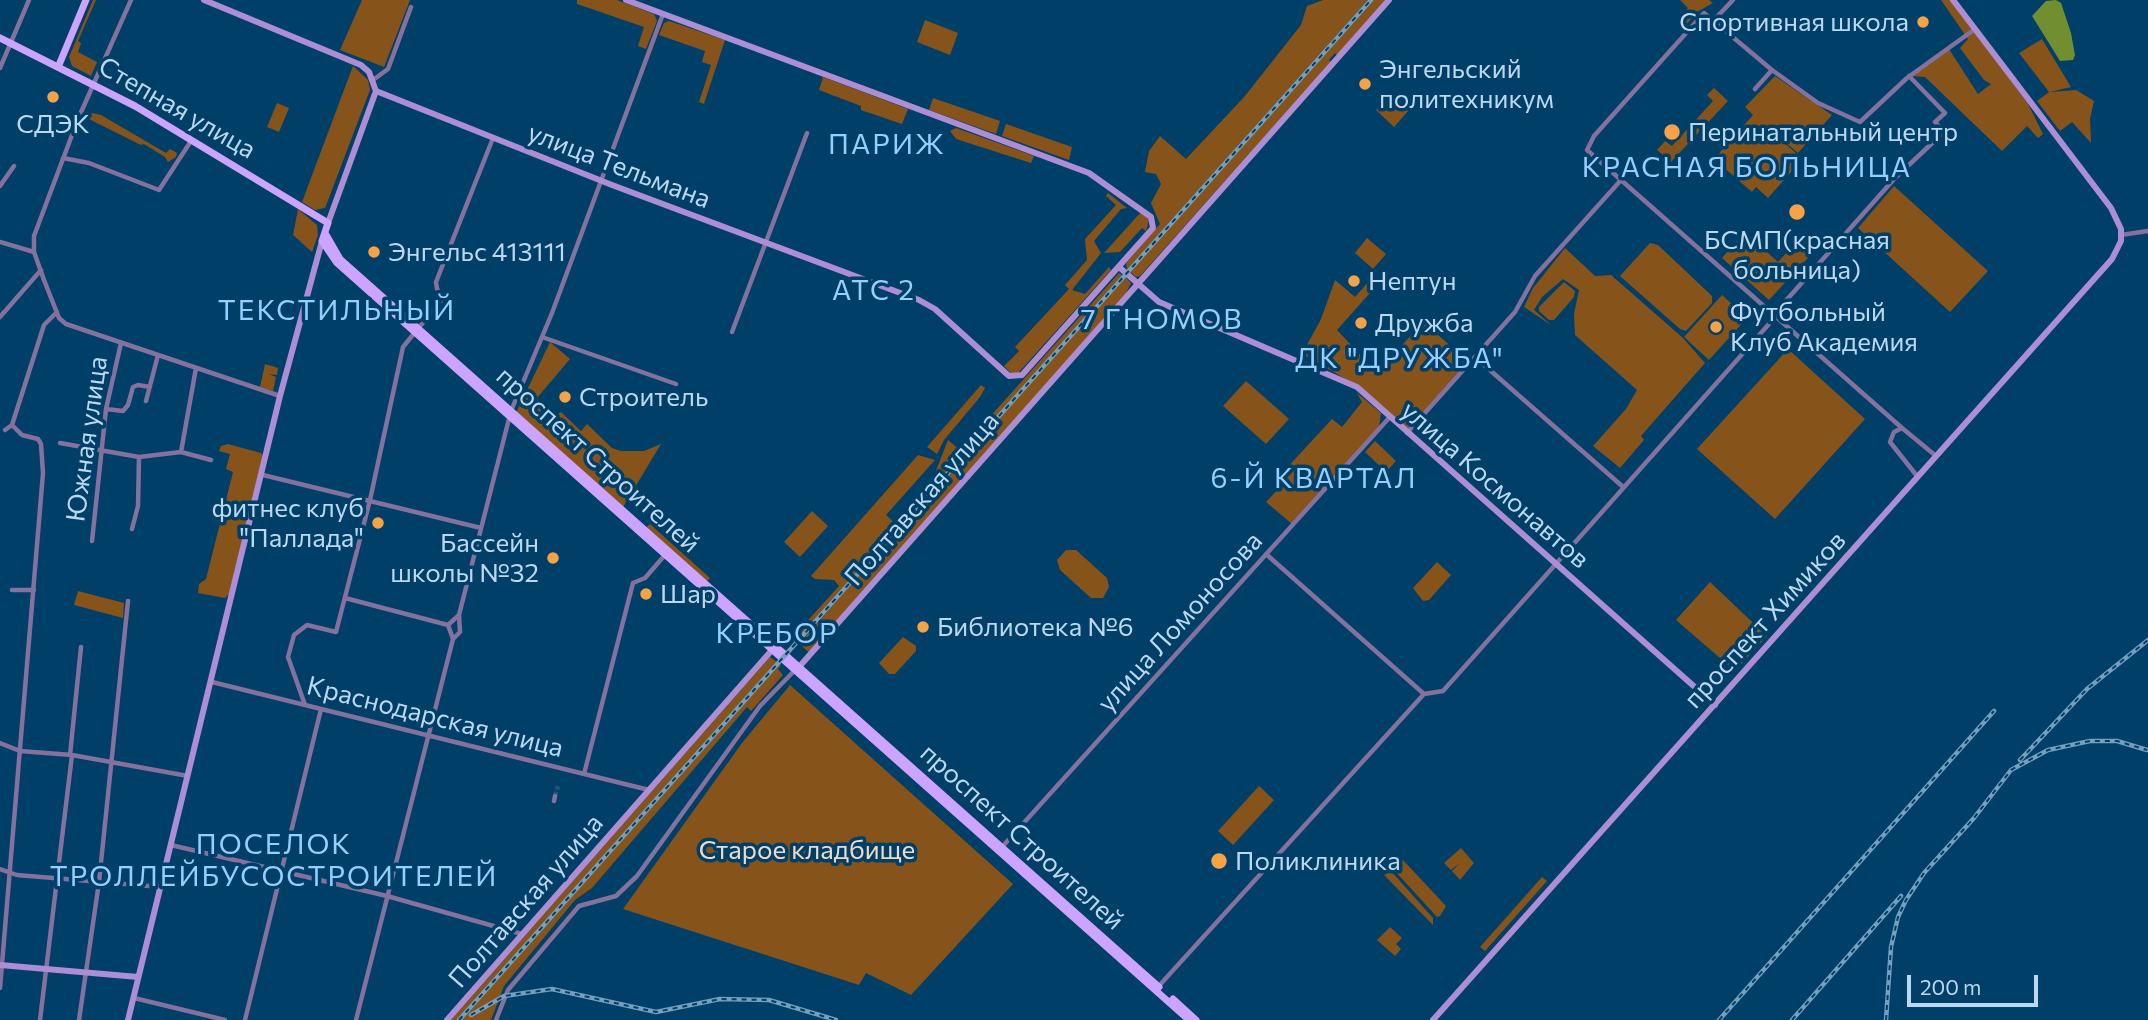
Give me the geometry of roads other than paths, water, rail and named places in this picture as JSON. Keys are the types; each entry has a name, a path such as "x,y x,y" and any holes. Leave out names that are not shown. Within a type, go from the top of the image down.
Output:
{"main road":[{"path":"59,65 86,0"},
{"name":"Степная улица","path":"0,38 59,65 193,139 328,223"},
{"path":"323,237 328,223"},
{"name":"проспект Строителей","path":"323,237 340,259 416,330 774,648"},
{"name":"проспект Строителей","path":"510,414 665,555 1196,1020"},
{"name":"проспект Строителей","path":"1157,988 1189,1020"}],"street":[{"path":"0,68 29,0"},
{"path":"131,0 63,158 34,236 34,252 57,312 65,324 280,396"},
{"path":"204,0 361,65 373,80 376,91 328,223"},
{"path":"626,0 1089,173 1151,217 1151,231 1119,267"},
{"path":"633,0 642,6"},
{"name":"Полтавская улица","path":"496,1020 508,989 579,906 616,896 637,876 760,706 797,668 1389,0"},
{"path":"1714,20 1733,0"},
{"path":"1953,0 2111,208 2122,229 2121,238 2148,231"},
{"path":"373,80 388,69 411,7"},
{"path":"1936,456 1587,150 1589,143 1699,15 1704,13 1772,70 1818,103 1860,122 1909,76 1975,29"},
{"path":"356,1020 453,639 460,632 459,615 510,414 542,337 663,14"},
{"path":"1755,89 1772,70"},
{"path":"1157,988 1424,694 1443,691 1895,178 1944,132 1935,122 1945,113 1909,76"},
{"name":"улица Тельмана","path":"376,91 764,243 919,300 935,309 1009,376 1016,377 1027,369 1119,267"},
{"path":"732,332 807,133"},
{"path":"305,705 288,657 294,635 307,625 336,632 370,500 403,346 443,298 436,282 493,137"},
{"path":"63,158 89,163 159,190 193,139"},
{"path":"0,186 14,166"},
{"path":"1406,434 1515,312 1535,276 1621,180"},
{"path":"128,1020 280,396 323,237"},
{"name":"проспект Химиков","path":"1433,1020 2112,259 2121,238"},
{"path":"0,242 34,252"},
{"name":"улица Космонавтов","path":"1119,267 1159,302 1357,387 1406,434 1715,705"},
{"path":"0,317 41,270"},
{"path":"5,430 12,425 44,325 57,312"},
{"path":"542,337 676,384"},
{"name":"Южная улица","path":"92,541 106,409 121,343"},
{"path":"146,401 158,355"},
{"path":"1475,358 1622,486"},
{"path":"181,452 197,368"},
{"path":"106,409 123,411 128,405 133,387 150,387"},
{"name":"улица Ломоносова","path":"1001,849 1389,418"},
{"path":"0,988 11,872 10,842 43,473 41,444 38,439 22,435 12,425"},
{"path":"1902,428 1894,432 1890,442 1915,469 1917,477"},
{"path":"60,443 139,457 181,452 211,460"},
{"path":"132,530 138,506 139,457"},
{"path":"262,475 481,528"},
{"path":"1266,554 1424,694"},
{"path":"584,774 633,583 645,578 665,555"},
{"path":"12,590 34,590"},
{"path":"345,598 448,625"},
{"path":"79,1020 99,882 128,601"},
{"path":"448,625 459,615"},
{"path":"448,625 453,639"},
{"path":"40,1020 58,877 81,648"},
{"name":"Полтавская улица","path":"447,1020 774,648"},
{"name":"Краснодарская улица","path":"212,682 649,790"},
{"path":"245,1020 321,709"},
{"path":"0,743 20,751 71,755 188,776"},
{"path":"171,845 387,896 522,934"},
{"path":"0,869 161,887"},
{"path":"1,965 138,977"},
{"path":"133,998 225,1020"}],"tunnel":[{"path":"555,796 558,786"}],"railway":[{"path":"459,1020 1371,0"},
{"path":"2020,760 2087,689 2148,640"},
{"path":"1719,1020 1994,711"},
{"path":"1886,1020 1891,947 1898,917 1906,900 1924,873 1974,818 2011,770 2048,750 2090,741 2117,741 2147,750"},
{"path":"1792,1020 1901,896"},
{"path":"471,1015 504,996 552,989 656,1012 720,999 769,1000 836,1020"}],"place":[{"name":"Спортивная школа","path":"1923,22"},
{"name":"Энгельский политехникум","path":"1365,84"},
{"name":"СДЭК","path":"53,97"},
{"name":"Перинатальный центр","path":"1672,132"},
{"name":"БСМП(красная больница)","path":"1797,212"},
{"name":"Энгельс 413111","path":"374,252"},
{"name":"Нептун","path":"1354,281"},
{"name":"Дружба","path":"1361,323"},
{"name":"Футбольный Клуб Академия","path":"1716,327"},
{"name":"Строитель","path":"565,397"},
{"name":"фитнес клуб \"Паллада\"","path":"378,523"},
{"name":"Бассейн школы №32","path":"553,558"},
{"name":"Шар","path":"646,594"},
{"name":"Библиотека №6","path":"923,627"},
{"name":"Поликлиника","path":"1219,861"}],"district":[{"name":"ПАРИЖ","path":"887,145"},
{"name":"КРАСНАЯ БОЛЬНИЦА","path":"1747,168"},
{"name":"АТС 2","path":"874,291"},
{"name":"ТЕКСТИЛЬНЫЙ","path":"337,311"},
{"name":"7 ГНОМОВ","path":"1162,320"},
{"name":"ДК \"ДРУЖБА\"","path":"1400,359"},
{"name":"6-Й КВАРТАЛ","path":"1314,479"},
{"name":"КРЕБОР","path":"777,634"},
{"name":"ПОСЕЛОК ТРОЛЛЕЙБУСОСТРОИТЕЛЕЙ","path":"274,861"}],"park label":[{"name":"Старое кладбище","path":"807,850"}]}
